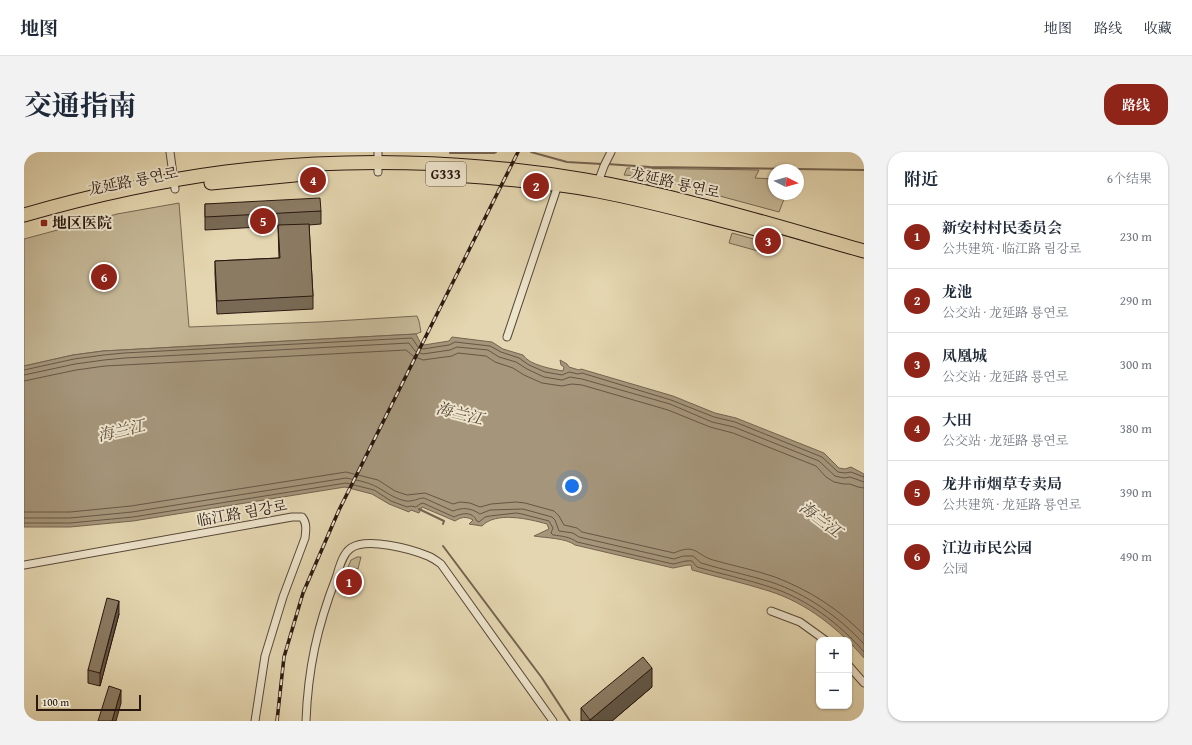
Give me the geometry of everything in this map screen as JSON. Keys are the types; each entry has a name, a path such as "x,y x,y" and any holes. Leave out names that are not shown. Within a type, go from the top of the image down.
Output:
{"highway":[{"name":"龙延路 룡연로","path":"378,162 449,174 558,185 597,186 864,260"},
{"name":"龙延路 룡연로","path":"24,215 79,200 175,184 222,182 302,174 355,172 378,162 509,169 597,186 658,194 864,251"},
{"name":"龙延路 룡연로","path":"24,223 175,184"}],"street":[{"path":"170,152 175,184"},
{"path":"597,186 605,163 611,152"},
{"path":"507,337 558,185"},
{"name":"临江路 림강로","path":"24,564 292,517 302,517 305,520 307,528 305,538 283,598 265,656 255,721"},
{"path":"306,721 307,692 311,663 318,630 326,604 342,560 347,552 352,548 369,543 378,543 417,552 430,557 441,564 553,721"},
{"path":"771,611 800,622 821,637"},
{"path":"852,669 864,683"}],"shaded area":[{"path":"627,168 759,170 755,178 768,179 768,200 784,200 779,212 664,181 662,186 647,185 650,177 624,175"},
{"path":"179,203 189,327 319,322 417,316 421,332 416,334 103,351 73,355 24,366 24,239 117,214"},
{"path":"732,233 761,241 758,251 729,243"},
{"path":"361,557 358,569 348,567 351,560"}],"water":[{"name":"海兰江","path":"416,334 421,344 424,345 449,341 452,337 492,342 503,349 523,355 535,364 563,371 564,367 561,365 560,360 569,367 579,370 581,369 673,396 715,413 736,418 824,453 839,468 845,469 851,467 864,474 864,658 852,645 852,637 844,637 821,618 796,602 750,585 692,570 691,565 673,568 575,545 561,540 534,536 549,529 547,524 522,518 504,517 488,521 482,526 469,524 473,520 468,518 461,518 455,521 422,507 419,513 411,510 409,512 389,504 372,494 345,487 133,521 70,527 24,527 24,366 73,355 103,351"}],"building":[{"path":"320,198 321,211 205,217 205,204"},
{"path":"309,224 313,296 217,301 215,261 280,258 278,225"},
{"path":"107,598 119,601 100,673 88,670"},
{"path":"643,657 652,668 590,720 581,708"},
{"path":"109,686 121,690 112,721 98,721"}],"waterway":[{"path":"450,153 496,152"},
{"path":"531,152 567,162 602,164"},
{"path":"607,164 650,167 864,170"},
{"path":"419,509 444,521 443,524"},
{"path":"443,546 542,678 570,721"}],"railway":[{"path":"277,721 284,657 303,593 339,510 518,152"}],"place":[{"name":"大田","path":"313,180"},
{"name":"龙池","path":"536,186"},
{"name":"龙井市烟草专卖局","path":"263,221"},
{"name":"地区医院","path":"44,223"},
{"name":"凤凰城","path":"768,241"},
{"name":"江边市民公园","path":"104,277"},
{"name":"新安村村民委员会","path":"349,582"}]}
